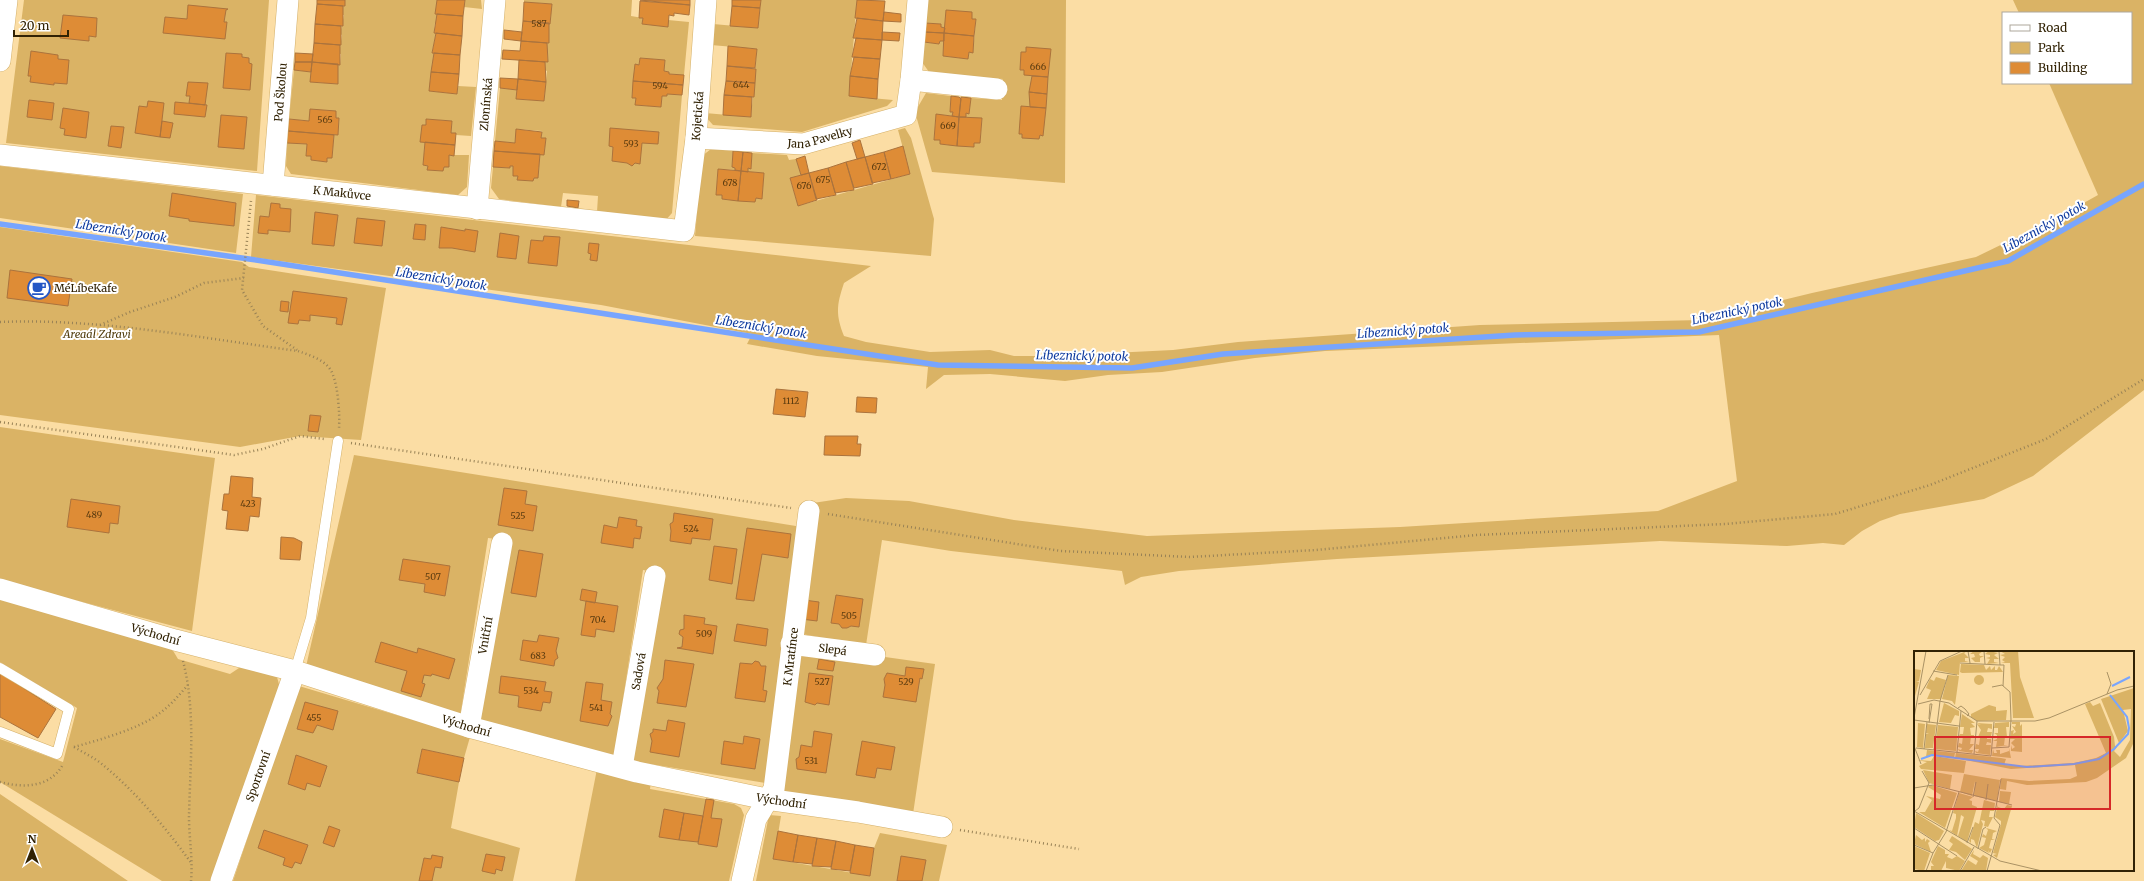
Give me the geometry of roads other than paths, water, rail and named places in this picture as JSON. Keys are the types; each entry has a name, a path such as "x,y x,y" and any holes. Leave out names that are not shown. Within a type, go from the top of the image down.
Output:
{"street":[{"path":"0,61 7,0"},
{"name":"Pod Školou","path":"263,184 288,0"},
{"name":"Zlonínská","path":"477,209 495,0"},
{"name":"Kojetická","path":"684,231 696,138 706,0"},
{"name":"Jana Pavelky","path":"696,138 803,144 906,115 912,80 918,0"},
{"path":"912,80 996,89"},
{"name":"K Makůvce","path":"0,155 684,231"},
{"name":"K Mratínce","path":"742,881 756,819 766,799 774,789 791,644 809,511"},
{"name":"Vnitřní","path":"469,727 502,543"},
{"name":"Sadová","path":"622,767 654,576"},
{"name":"Východní","path":"0,589 175,640 295,671 469,727 622,767 766,799 858,812 942,827"},
{"name":"Slepá","path":"791,644 875,655"},
{"name":"Sportovní","path":"221,881 295,671"}],"lane":[{"path":"295,671 311,618 338,441"},
{"path":"0,668 69,709 57,754 0,732"}],"waterway":[{"name":"Líbeznický potok","path":"0,224 249,259 938,365 1132,368 1223,354 1515,335 1699,332 2008,261 2144,184"}],"place":[{"name":"MéLíbeKafe","path":"39,288"}],"park label":[{"name":"Areaál Zdravi","path":"97,334"}]}
